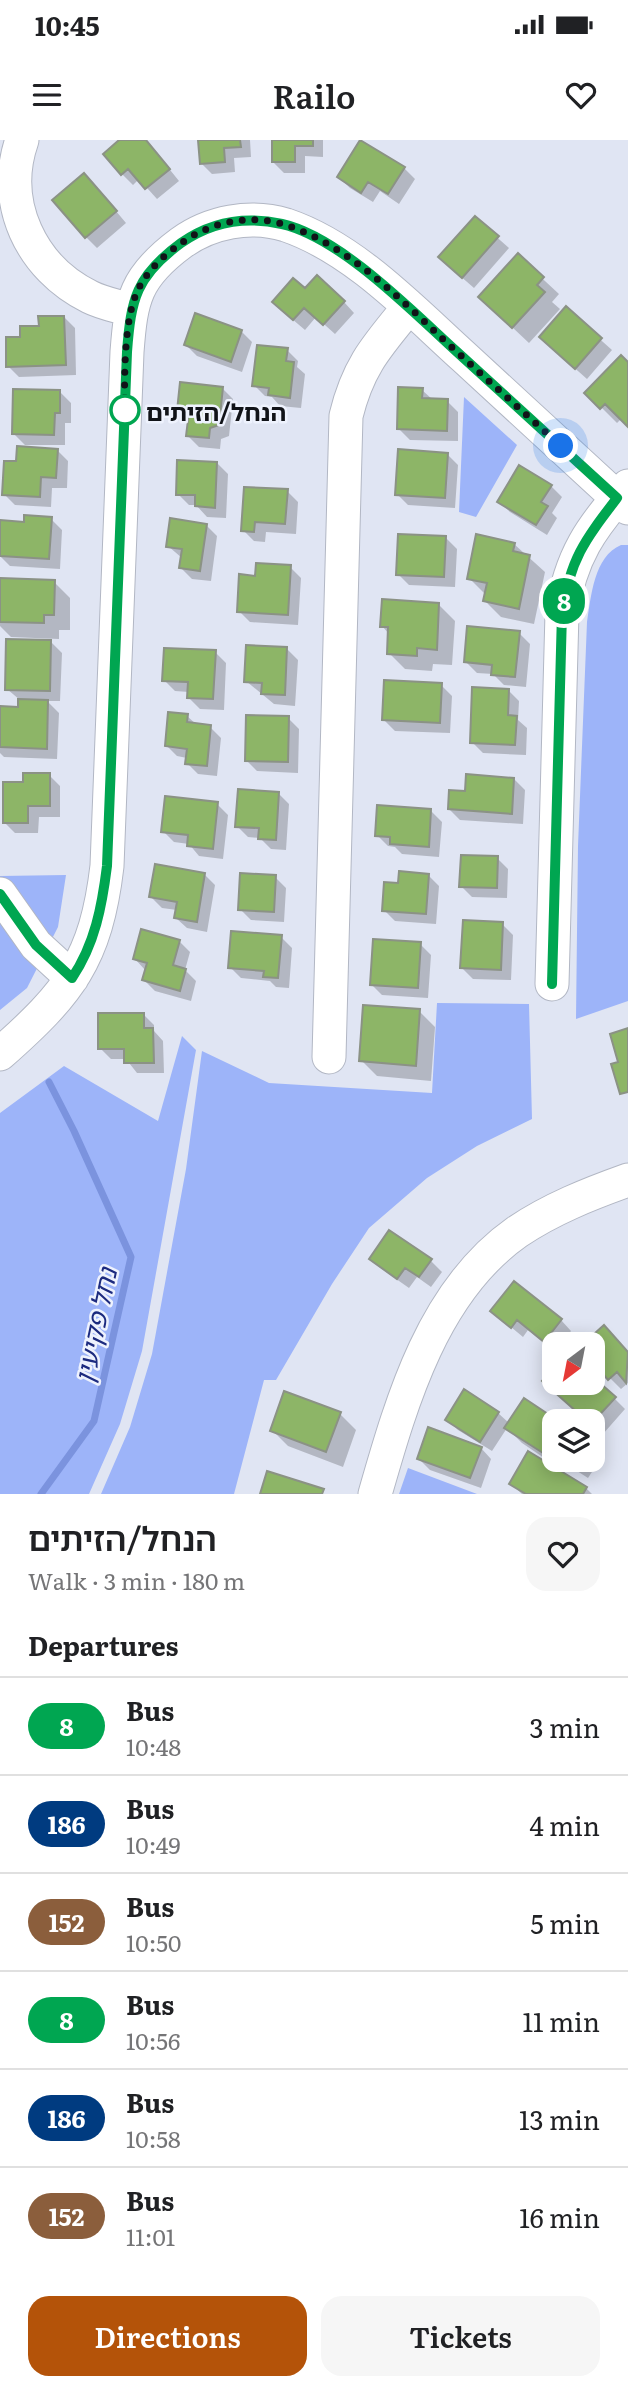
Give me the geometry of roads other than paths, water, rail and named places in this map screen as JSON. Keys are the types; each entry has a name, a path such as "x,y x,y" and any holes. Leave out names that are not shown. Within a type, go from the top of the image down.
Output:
{"street":[{"path":"22,140 16,156 13,184 18,214 28,239 45,265 67,283 90,297 131,310"},
{"path":"0,1055 59,998 93,939 102,905 107,866 127,352 131,310 144,279 169,252 194,234 216,224 252,220 284,224 315,237 388,288 625,497 592,531 572,566 564,601 552,984"},
{"path":"329,1057 346,416 353,390 368,357 409,307"},
{"path":"0,894 36,945 72,978"},
{"path":"375,1494 406,1393 430,1337 451,1303 480,1265 515,1234 552,1210 628,1180"}],"waterway":[{"name":"נחל פקיעין","path":"41,1494 94,1421 131,1257 49,1082"}],"place":[{"name":"הנחל/הזיתים","path":"125,410"}]}
